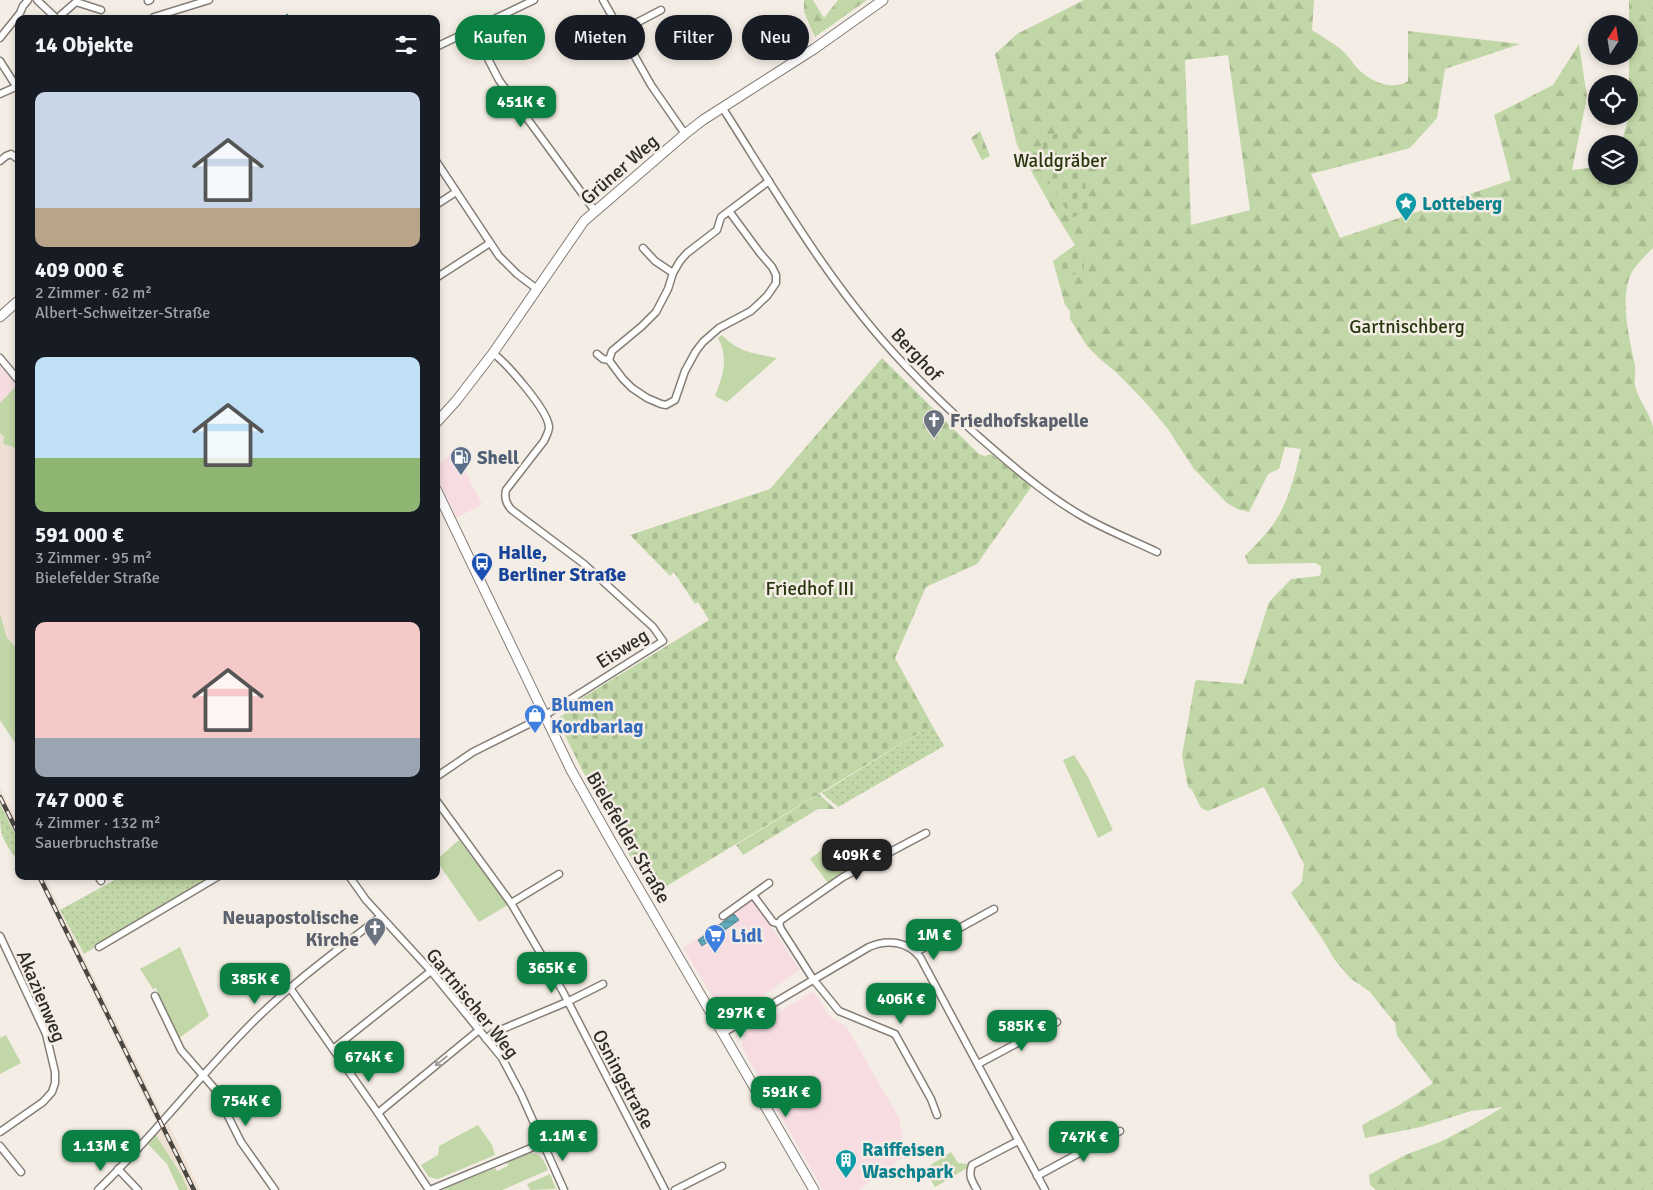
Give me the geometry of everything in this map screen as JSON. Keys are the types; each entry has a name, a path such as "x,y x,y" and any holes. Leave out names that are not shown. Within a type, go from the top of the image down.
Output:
{"street":[{"path":"18,15 28,0"},
{"path":"37,0 54,15"},
{"path":"160,15 209,0"},
{"path":"504,15 534,0"},
{"path":"603,0 612,15"},
{"name":"Grüner Weg","path":"440,419 494,353 584,221 684,134 722,107 814,49 883,0"},
{"path":"62,15 76,1 101,10"},
{"path":"645,18 661,10"},
{"path":"0,38 15,19"},
{"path":"440,45 455,38"},
{"path":"489,60 499,80 595,212"},
{"path":"637,60 651,85 684,134"},
{"path":"0,61 15,83"},
{"path":"0,94 15,87"},
{"name":"Berghof","path":"722,107 818,255 849,299 890,350 940,401 1008,462 1043,490 1082,516 1157,552"},
{"path":"0,161 11,154 15,157"},
{"path":"440,167 499,256 517,274 537,288"},
{"path":"729,210 760,254 775,271 776,283 767,296 751,311 719,328 703,342 685,371 674,400 666,405 654,402 632,388 614,368 610,360 612,351 656,312 680,261 687,253 717,230 720,217 729,210 769,181"},
{"path":"440,202 456,192"},
{"path":"440,275 490,244"},
{"path":"642,248 655,261 673,273"},
{"path":"0,317 15,304"},
{"name":"Eisweg","path":"494,353 504,361 541,409 549,426 548,434 544,441 506,490 504,495 506,503 512,510 584,564 653,627 662,641 544,715"},
{"path":"597,354 603,359 610,360"},
{"path":"0,358 15,376"},
{"name":"Bielefelder Straße","path":"440,497 571,770 814,1190"},
{"path":"440,774 473,752 544,715"},
{"name":"Osningstraße","path":"440,805 511,903 562,990 665,1190"},
{"path":"926,833 842,878 781,920 780,929 813,980 838,1011 895,1034 931,1099 936,1115"},
{"path":"511,903 559,874"},
{"path":"98,947 211,880"},
{"name":"Gartnischer Weg","path":"352,880 366,900 431,971 506,1065 564,1190"},
{"path":"723,916 769,884"},
{"path":"753,895 773,922 780,924"},
{"path":"916,952 994,909"},
{"path":"98,1190 256,1019 290,988 380,916"},
{"name":"Akazienweg","path":"0,936 46,1034 56,1072 55,1083 44,1102 0,1132"},
{"path":"723,1033 877,944 894,942 910,947 920,957 1045,1190"},
{"path":"333,1049 431,971"},
{"path":"486,1039 493,1033 567,1002 603,984"},
{"path":"290,988 430,1190 543,1142"},
{"path":"155,996 181,1050 214,1088 241,1142 275,1190"},
{"path":"978,1064 1058,1022"},
{"path":"378,1113 479,1030"},
{"path":"1037,1176 1120,1131"},
{"path":"977,1190 970,1178 972,1166 1018,1142"},
{"path":"0,1146 21,1172"},
{"path":"679,1189 722,1166"},
{"path":"118,1169 138,1190"}],"shaded area":[{"path":"0,366 15,383 15,387 0,403"},
{"path":"0,433 4,437 3,442 5,445 12,446 15,449 15,743 0,720"},
{"path":"454,451 482,504 457,518 440,483 440,462"},
{"path":"0,788 15,818 15,834 0,804"},
{"path":"38,880 46,880 161,1113 155,1120"},
{"path":"749,901 755,902 800,970 735,1015 723,1014 683,948"},
{"path":"814,991 830,1017 846,1026 899,1118 906,1155 859,1190 823,1190 741,1046 745,1032"},
{"path":"168,1123 200,1190 188,1190 182,1176 156,1135"}],"green space":[{"path":"804,0 813,0 824,18 838,0 867,0 815,37 809,23 809,15 805,15"},
{"name":"Gartnischberg","path":"1084,0 1314,0 1312,30 1344,52 1364,74 1382,84 1389,85 1402,84 1408,81 1408,31 1520,44 1445,69 1437,118 1410,148 1311,174 1340,238 1511,180 1494,115 1553,85 1579,44 1587,97 1572,170 1588,168 1588,185 1638,185 1638,135 1624,135 1626,125 1638,125 1638,75 1629,75 1629,65 1638,65 1638,15 1629,15 1629,0 1653,0 1653,248 1638,263 1631,274 1626,296 1626,308 1628,332 1635,366 1635,386 1653,427 1653,1190 1376,1190 1370,1185 1369,1175 1405,1155 1440,1142 1503,1107 1471,1111 1421,1127 1365,1138 1362,1125 1396,1107 1433,1083 1397,1036 1395,1023 1369,991 1350,978 1334,959 1291,893 1302,882 1304,864 1264,787 1208,811 1201,808 1192,790 1188,787 1182,755 1195,682 1197,680 1243,684 1269,602 1291,579 1319,576 1321,573 1321,566 1315,563 1248,564 1245,556 1269,530 1278,517 1287,499 1301,449 1285,447 1279,469 1268,474 1249,512 1237,509 1227,503 1194,469 1168,429 1147,404 1087,346 1070,319 1070,311 1065,305 1053,261 1075,245 1050,205 1017,145 995,54 1017,34","holes":["1228,55 1250,210 1191,225 1185,60"]},
{"name":"Waldgräber","path":"1068,130 1078,133 1084,152 1080,154 1086,188 1094,208 1071,218 1032,153 1042,151 1043,138"},
{"name":"Waldgräber","path":"980,131 990,156 982,160 971,138"},
{"path":"1081,248 1084,269 1064,280 1054,262"},
{"path":"722,335 741,349 777,358 727,402 715,396 724,367 723,353 718,338"},
{"name":"Friedhof III","path":"882,358 979,454 985,456 991,454 1032,486 977,564 926,587 895,658 932,725 652,895 582,770 557,719 571,710 574,703 709,620 698,602 695,604 674,572 670,576 630,535 770,489"},
{"path":"15,387 15,449 12,446 5,445 3,442 4,437 0,433 0,403"},
{"path":"0,614 7,638 15,646 15,743 0,720"},
{"path":"932,725 944,746 838,807 822,793"},
{"path":"1074,755 1088,777 1113,830 1098,838 1063,760"},
{"path":"819,794 835,809 818,809 743,855 736,845"},
{"path":"0,804 15,834 15,857 2,836"},
{"path":"459,840 508,905 479,922 440,866 440,857"},
{"path":"832,842 850,868 828,883 810,859"},
{"path":"115,880 204,880 84,954 60,910"},
{"path":"180,947 209,1016 178,1039 156,988 153,989 140,969"},
{"path":"6,1035 21,1063 0,1074 0,1038"},
{"path":"478,1125 492,1145 495,1155 438,1179 429,1177 421,1165 438,1155 439,1146"},
{"path":"156,1135 182,1176 188,1190 179,1190 167,1164 148,1144"},
{"path":"951,1152 958,1163 968,1164 967,1168 935,1187 924,1169"},
{"path":"531,1153 540,1156 548,1170 502,1190 444,1190 495,1168 497,1171 508,1166 507,1163"},
{"path":"550,1174 556,1189 530,1190 527,1184"}],"water":[{"path":"734,914 739,920 702,946 698,940"}],"railway":[{"path":"0,797 15,827"},
{"path":"41,880 194,1190"}],"place":[{"name":"Lotteberg","path":"1406,222"},
{"name":"Friedhofskapelle","path":"934,439"},
{"name":"Shell","path":"461,476"},
{"name":"Halle, Berliner Straße","path":"482,582"},
{"name":"Blumen Kordbarlag","path":"535,734"},
{"name":"Neuapostolische Kirche","path":"375,947"},
{"name":"Lidl","path":"715,954"},
{"name":"Raiffeisen Waschpark","path":"846,1179"}]}
